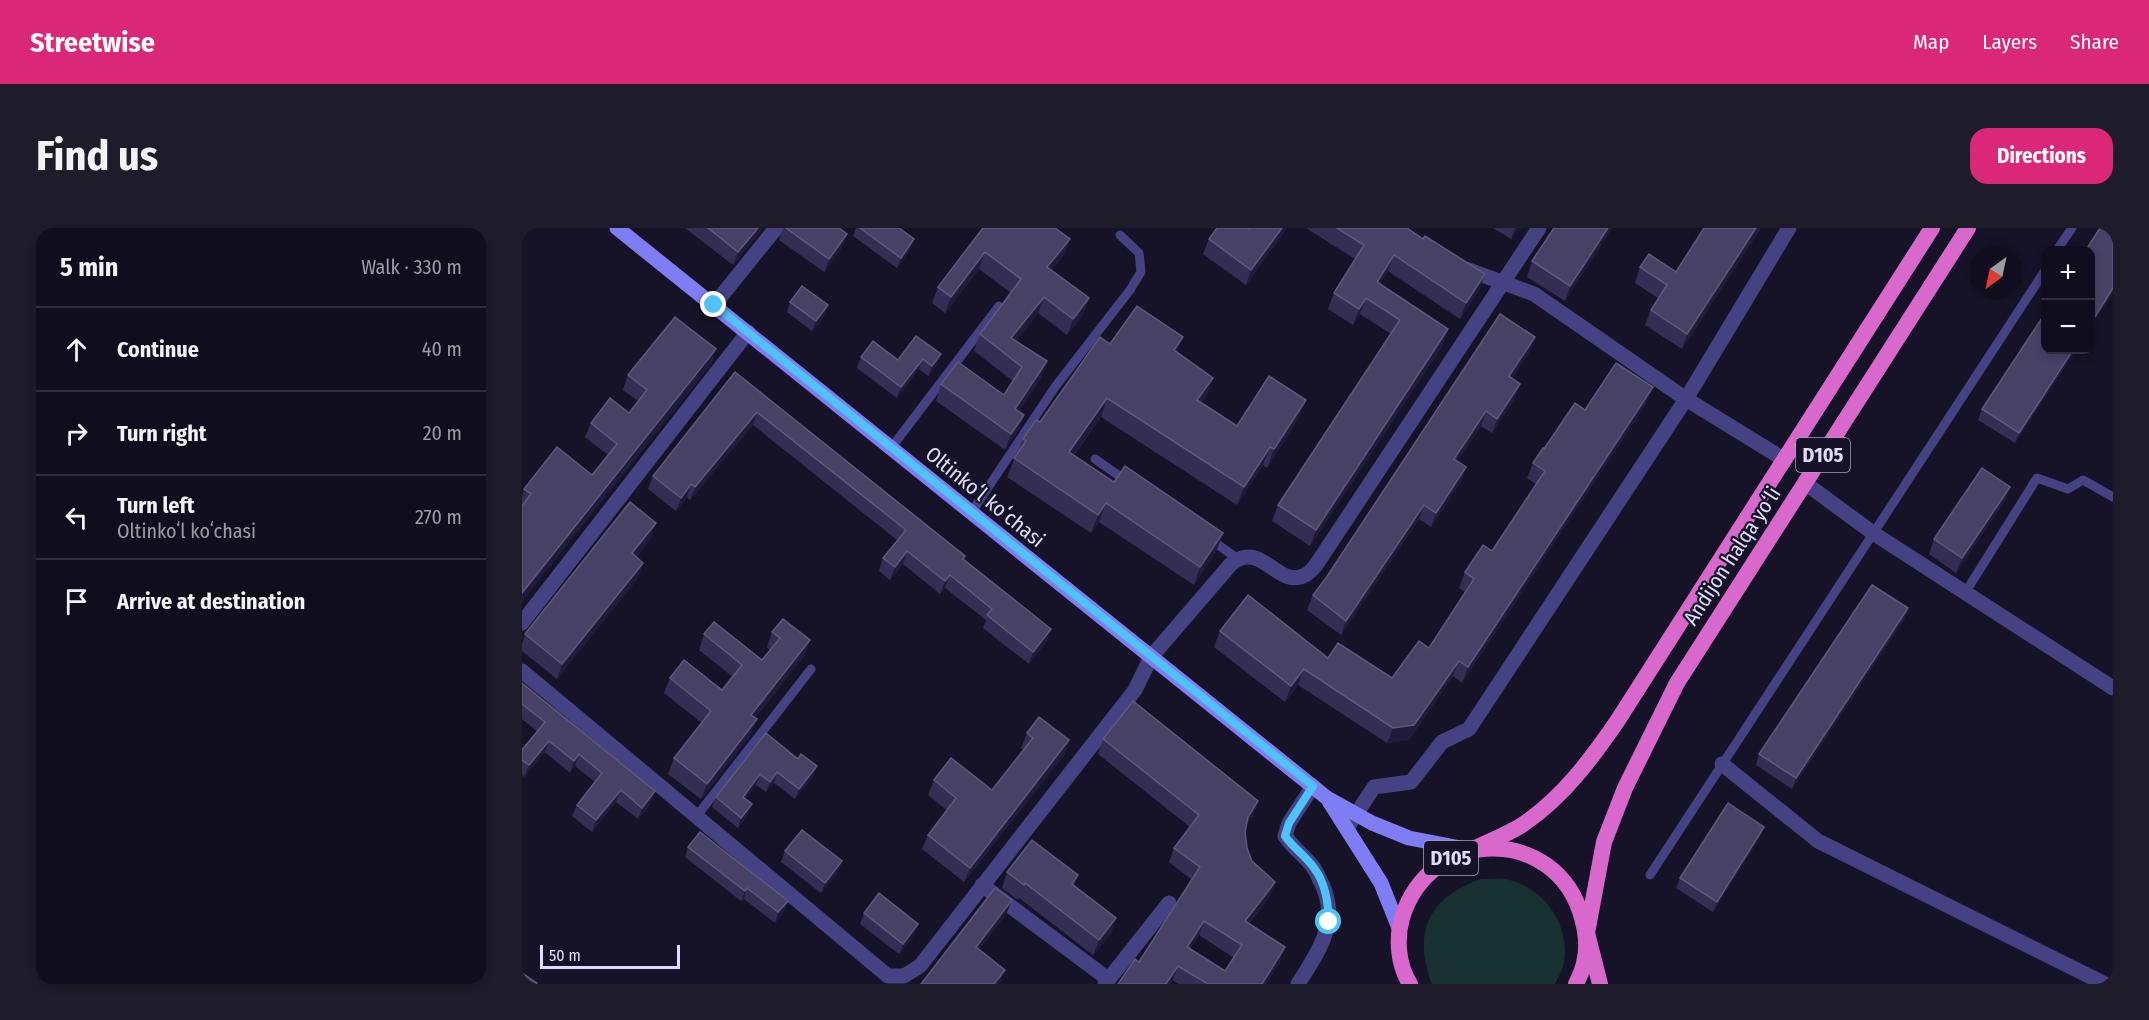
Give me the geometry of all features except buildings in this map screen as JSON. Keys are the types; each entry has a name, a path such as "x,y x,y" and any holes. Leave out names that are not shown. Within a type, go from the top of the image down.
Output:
{"highway":[{"name":"Andijon halqa yo‘li","path":"1471,850 1524,824 1566,787 1590,760 1618,720 1932,228"},
{"name":"Andijon halqa yo‘li","path":"1587,933 1604,842 1625,788 1677,683 1968,228"},
{"name":"D105","path":"1407,982 1399,953 1400,928 1407,901 1423,878 1445,860 1471,850 1503,848 1534,857 1560,876 1578,902 1600,984"},
{"name":"D105","path":"1576,984 1585,962 1587,933"}],"main road":[{"name":"Oltinkoʻl koʻchasi","path":"617,228 1327,798 1409,838 1471,850"},
{"name":"Oltinkoʻl koʻchasi","path":"1327,798 1381,882 1400,928"}],"street":[{"path":"714,305 776,228"},
{"path":"522,671 888,976 904,976 920,966 1135,690 1151,657 1231,564 1245,556 1258,558 1293,578 1306,575 1316,565 1539,228"},
{"path":"1347,828 1374,787 1411,782 1442,742 1469,729 1686,399 1789,228"},
{"path":"1454,261 1471,272 1534,294 1686,399 1785,460"},
{"path":"522,623 748,332"},
{"path":"1805,483 1873,533 2113,688"},
{"path":"1722,764 1818,841 2105,984"},
{"path":"1298,984 1321,947 1329,922 1328,897 1314,868 1291,846 1285,836 1289,823 1313,786"},
{"path":"982,885 1107,982 1169,903"}],"lane":[{"path":"2060,246 2072,228"},
{"path":"971,513 1055,387 1142,272 1139,253 1120,235"},
{"path":"1650,874 2041,277"},
{"path":"891,448 999,306"},
{"path":"1095,459 1133,485"},
{"path":"1965,593 2037,478 2068,489 2083,480 2113,497"},
{"path":"1200,532 1238,559"},
{"path":"696,817 811,669"}],"green space":[{"path":"1481,879 1505,879 1519,883 1543,899 1552,911 1564,937 1565,952 1563,967 1555,984 1432,984 1424,947 1425,932 1430,918 1449,896"}],"route":[{"path":"714,305 1313,786 1289,823 1285,836 1291,846 1314,868 1328,897 1329,922"}]}
